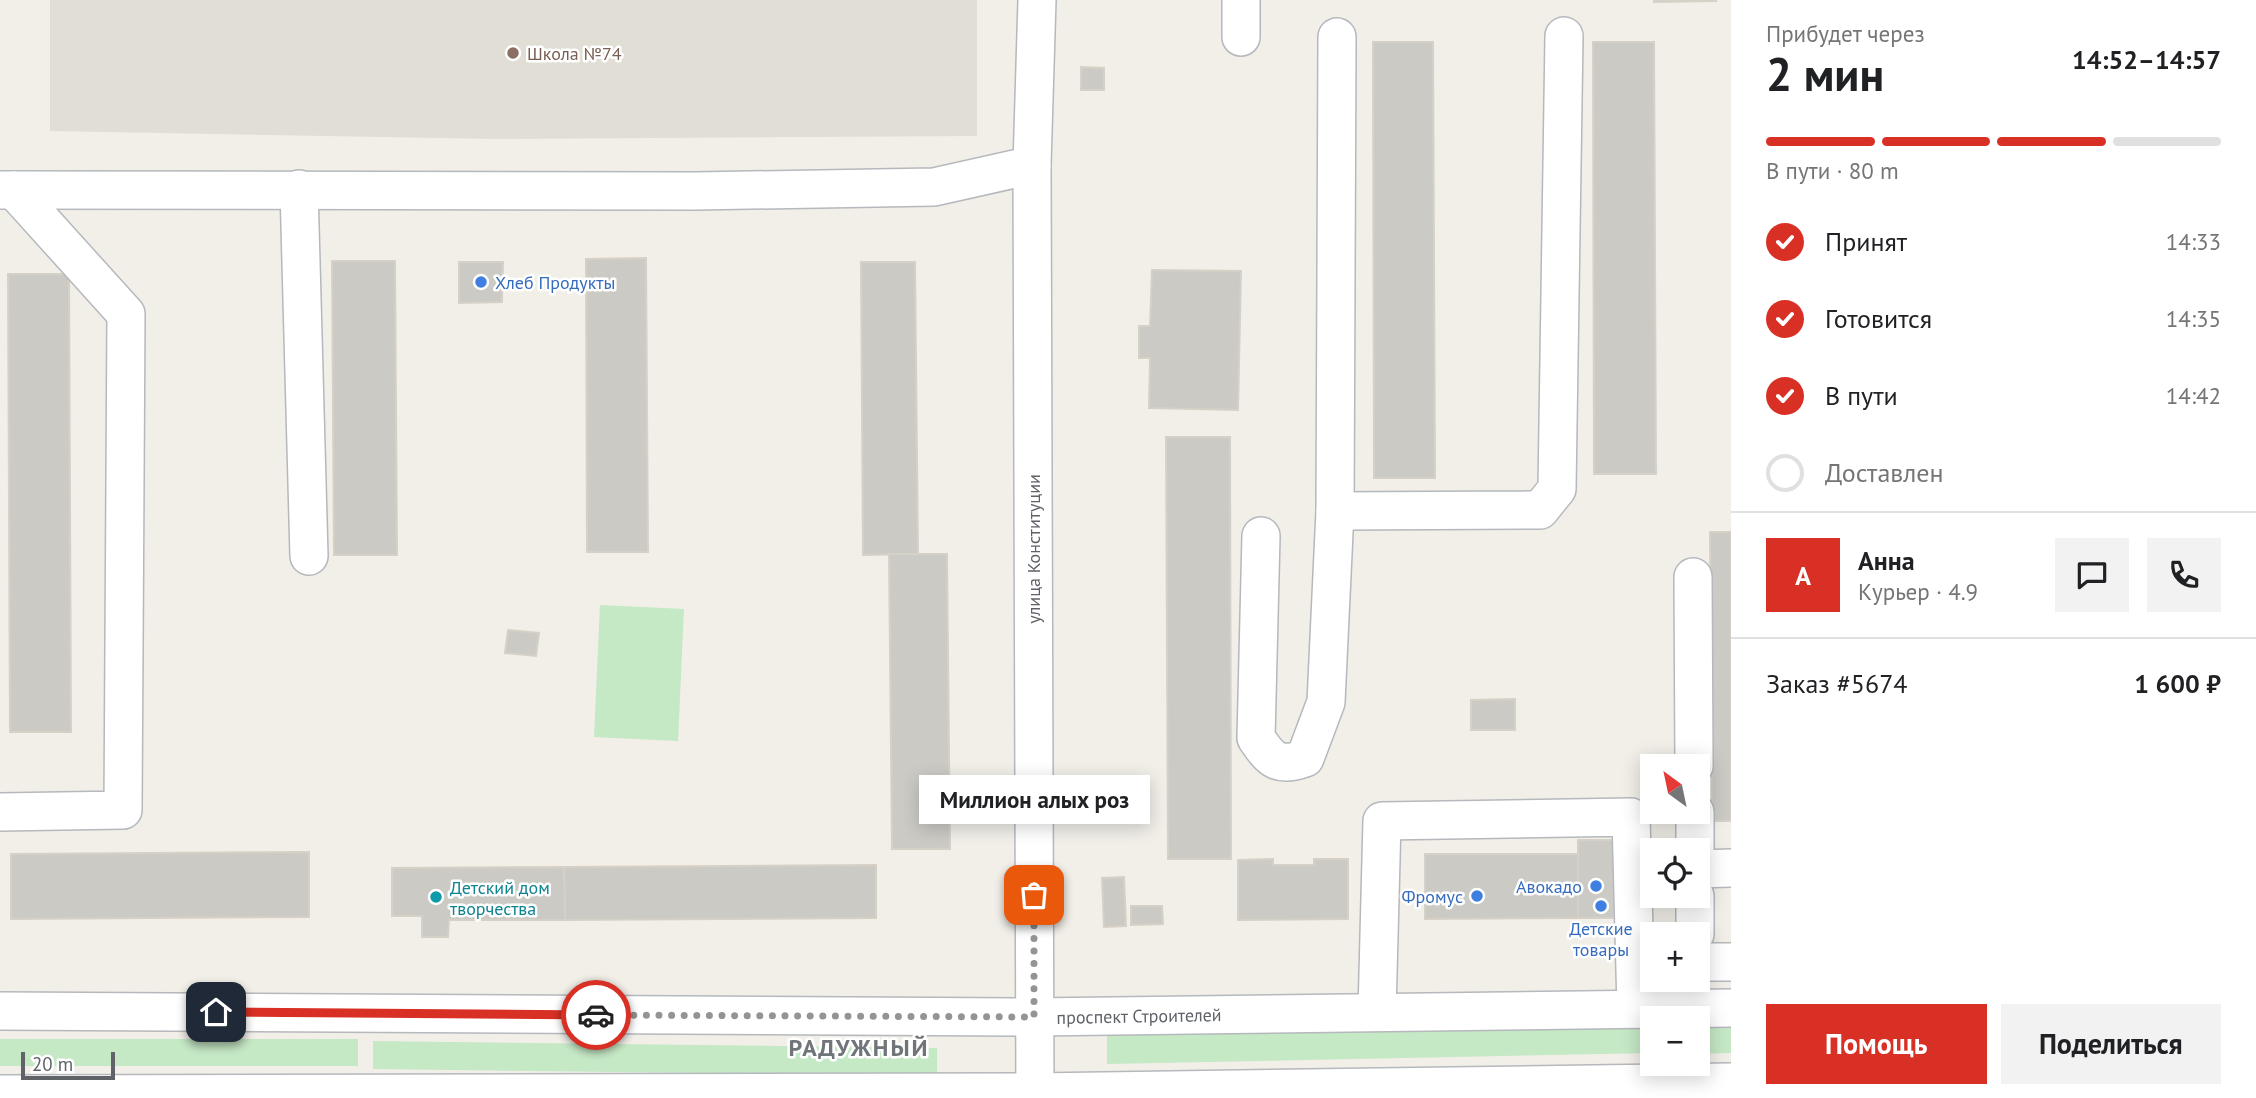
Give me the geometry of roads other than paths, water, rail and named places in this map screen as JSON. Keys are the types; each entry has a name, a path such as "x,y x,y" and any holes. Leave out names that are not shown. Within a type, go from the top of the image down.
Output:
{"street":[{"name":"улица Конституции","path":"1035,1095 1032,165 1037,0"},
{"path":"1241,0 1241,37"},
{"path":"1335,511 1539,510 1557,489 1564,36"},
{"path":"1261,536 1256,738 1269,758 1289,764 1305,758 1326,702 1335,511 1337,37"},
{"path":"7,190 695,191 934,187 1032,165"},
{"path":"299,189 309,556"},
{"path":"0,812 124,810 125,314 7,190"},
{"path":"1693,577 1694,754"},
{"path":"1377,1012 1382,821 1630,817 1636,1009"},
{"path":"1710,869 1731,868"},
{"path":"1710,970 1731,962"},
{"name":"проспект Строителей","path":"0,1011 1034,1017 1731,1008"},
{"path":"0,1094 1329,1093 1731,1082"}],"place":[{"name":"Школа №74","path":"513,53"},
{"name":"Хлеб Продукты","path":"481,282"},
{"name":"Авокадо","path":"1596,886"},
{"name":"Миллион алых роз","path":"1034,895"},
{"name":"Фромус","path":"1477,896"},
{"name":"Детский дом творчества","path":"436,897"},
{"name":"Детские товары","path":"1601,906"}],"district":[{"name":"РАДУЖНЫЙ","path":"859,1047"}]}
